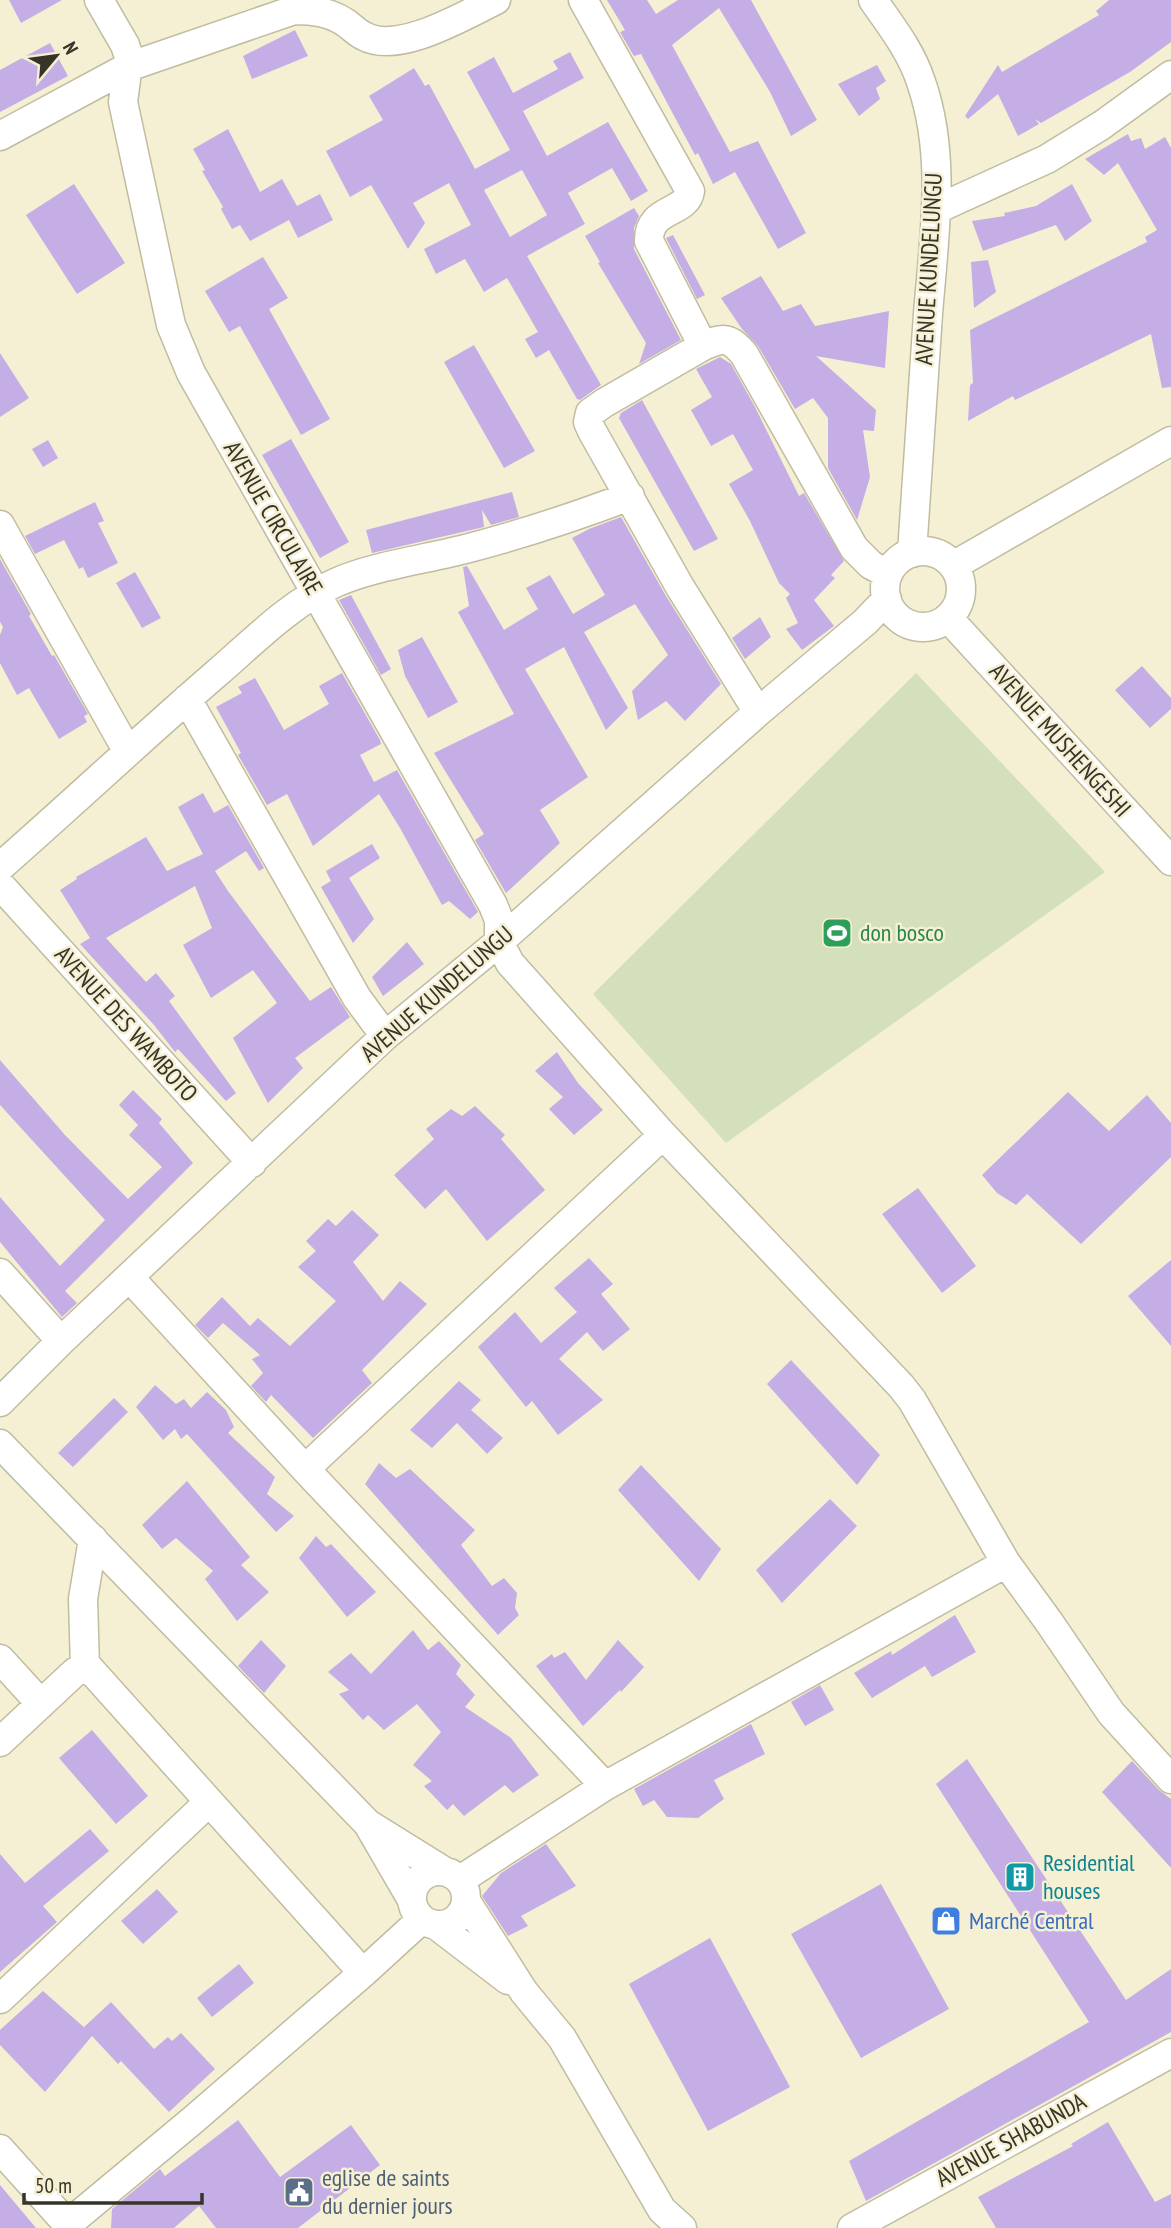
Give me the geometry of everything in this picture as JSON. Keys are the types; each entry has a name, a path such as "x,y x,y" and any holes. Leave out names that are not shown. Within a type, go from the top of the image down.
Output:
{"street":[{"path":"99,0 125,45 129,58 128,67"},
{"path":"0,136 128,67 292,5 322,12 345,22 365,37 393,43 419,36 496,0"},
{"path":"583,0 690,191 686,200 654,221 649,230 649,241 703,346"},
{"name":"AVENUE KUNDELUNGU","path":"873,0 909,53 921,81 934,143 937,208 912,552"},
{"name":"AVENUE CIRCULAIRE","path":"128,67 123,102 175,336 191,373 493,905 499,920 499,942"},
{"path":"937,208 1047,159 1102,125 1171,75"},
{"path":"758,712 680,587 592,431 588,422 590,413 614,396 703,346 719,339 732,342 744,354 854,548 888,586 893,613 905,623 920,628 935,626 949,619 958,607 962,593 960,578 953,566 935,553 912,552 902,557 888,586"},
{"path":"953,566 1171,441"},
{"path":"0,867 187,699 316,592 338,581 567,520 630,496"},
{"path":"0,525 128,752"},
{"name":"AVENUE KUNDELUNGU","path":"0,1402 385,1035 499,942 864,621 888,586"},
{"name":"AVENUE MUSHENGESHI","path":"949,619 1171,861"},
{"path":"187,699 357,998 385,1035"},
{"name":"AVENUE DES WAMBOTO","path":"0,885 252,1163"},
{"path":"499,942 519,974 663,1135 901,1386 912,1400 1006,1563 1111,1713 1171,1779"},
{"path":"305,1469 663,1135"},
{"path":"0,1273 61,1341"},
{"path":"129,1277 305,1469 605,1786"},
{"path":"0,1444 368,1824 456,1884 524,1992 562,2038 670,2222"},
{"path":"85,1668 83,1600 93,1539"},
{"path":"456,1884 605,1786 1006,1563"},
{"path":"0,1659 41,1704"},
{"path":"0,1742 75,1672 85,1668 93,1671 363,1973"},
{"path":"0,1999 209,1802"},
{"path":"368,1824 423,1914 524,1992"},
{"path":"430,1872 456,1884 463,1911 456,1919 447,1924 423,1914 413,1888 420,1878 430,1872"},
{"path":"0,2149 69,2226 363,1973 423,1914"},
{"name":"AVENUE SHABUNDA","path":"852,2228 1171,2053"}],"green space":[{"name":"don bosco","path":"916,673 1105,872 726,1143 593,994"}],"building":[{"path":"9,0 62,0 21,23"},
{"path":"607,0 647,0 656,14 678,0 751,0 817,120 791,136 770,92 719,8 672,45 730,152 758,141 806,233 778,249 735,172 713,184 641,54 634,56 632,53 620,32 625,30"},
{"path":"1109,0 1171,0 1171,42 1130,72 1041,123 1035,119 1039,124 1018,136 998,94 968,119 965,116 998,65 1002,72 1099,15 1096,11"},
{"path":"295,30 308,56 252,79 243,56"},
{"path":"50,43 68,76 0,112 0,70"},
{"path":"570,52 584,78 523,111 547,156 608,122 648,191 631,201 612,168 568,193 585,224 527,256 601,385 580,400 549,350 536,358 525,339 538,332 507,278 484,292 465,259 436,274 424,249 471,225 449,183 413,203 425,223 408,249 371,185 350,197 326,151 383,120 369,96 414,68 425,86 429,84 475,169 510,150 467,72 494,57 513,93 558,69 553,61","holes":["522,170 547,215 510,237 484,190"]},
{"path":"877,65 886,81 876,88 880,99 859,116 838,84"},
{"path":"228,129 260,192 282,179 297,206 320,194 333,220 298,238 289,220 250,241 240,225 232,229 193,149"},
{"path":"1128,134 1131,141 1141,138 1145,149 1165,137 1171,148 1171,387 1162,388 1151,334 1015,400 1013,396 968,421 970,385 973,383 970,330 1147,242 1145,237 1157,230 1118,163 1104,175 1085,159"},
{"path":"74,184 125,263 77,294 26,215"},
{"path":"1072,184 1092,221 1065,241 1056,225 983,251 972,221 1005,216 1004,213 1036,206"},
{"path":"634,208 639,216 634,228 634,249 681,340 639,364 646,343 585,236"},
{"path":"673,235 705,295 697,299 666,238"},
{"path":"263,257 288,298 269,309 330,419 301,435 240,326 229,332 205,291"},
{"path":"988,260 996,292 974,308 971,262"},
{"path":"761,276 783,311 801,304 815,326 889,311 885,368 816,356 876,410 874,431 863,430 870,477 857,520 828,468 828,418 813,398 795,409 758,346 742,329 721,298"},
{"path":"474,345 535,451 504,468 444,362"},
{"path":"0,353 29,398 0,417"},
{"path":"720,357 731,364 799,496 804,493 844,561 831,575 835,578 814,600 834,626 802,650 786,629 798,623 786,598 790,594 779,583 729,484 753,470 733,434 711,446 691,410 712,397 696,369"},
{"path":"642,400 718,539 694,551 619,418 621,413"},
{"path":"291,439 349,542 320,558 262,455"},
{"path":"48,440 58,458 43,467 32,449"},
{"path":"512,492 519,517 491,525 482,510 484,527 372,553 366,530"},
{"path":"95,502 104,521 98,523 118,563 88,578 83,567 79,569 64,540 35,554 25,536"},
{"path":"621,517 721,684 685,721 666,701 638,720 632,691 668,655 635,604 584,632 628,708 606,730 564,647 525,669 588,777 540,810 560,843 506,893 475,840 484,834 434,753 514,714 458,612 469,606 463,567 467,566 504,630 538,609 526,588 550,575 573,614 605,595 572,538"},
{"path":"0,559 31,614 29,616 88,714 84,716 87,722 59,739 29,688 17,695 0,663 0,635 3,627 0,622"},
{"path":"135,572 161,618 142,628 116,583"},
{"path":"351,595 391,669 381,675 339,600"},
{"path":"760,617 771,637 745,659 732,638"},
{"path":"422,637 458,702 428,718 405,676 398,650"},
{"path":"1142,666 1171,698 1171,709 1150,728 1115,690"},
{"path":"342,673 380,740 381,744 360,755 374,782 397,770 478,912 470,919 449,901 442,905 379,794 313,846 287,794 267,805 238,755 241,753 216,707 242,693 238,687 255,678 284,730 329,704 319,686"},
{"path":"203,793 214,813 228,805 264,868 259,871 246,851 215,871 228,891 310,1001 331,987 350,1017 295,1058 303,1068 268,1103 233,1038 277,1003 253,970 211,998 183,945 212,928 195,886 106,938 146,982 156,973 175,996 169,1001 236,1093 226,1101 178,1049 175,1052 80,944 90,938 60,890 77,879 76,877 146,837 167,871 203,854 178,807"},
{"path":"372,844 380,858 349,878 374,919 353,943 321,887 331,881 326,871"},
{"path":"407,942 424,964 383,996 372,977"},
{"path":"557,1052 578,1083 603,1110 574,1135 549,1109 563,1097 535,1071"},
{"path":"0,1060 65,1135 128,1199 162,1167 129,1135 138,1125 119,1105 133,1090 162,1119 159,1123 193,1163 65,1291 77,1303 62,1317 0,1242 0,1197 60,1266 105,1220 0,1105"},
{"path":"1068,1092 1109,1131 1147,1095 1171,1123 1171,1157 1081,1244 1027,1194 1016,1205 997,1193 982,1175"},
{"path":"475,1106 505,1135 501,1139 545,1190 487,1241 446,1189 425,1209 394,1175 434,1139 426,1129 451,1109 462,1116"},
{"path":"918,1188 976,1266 942,1293 882,1214"},
{"path":"352,1210 379,1235 353,1262 383,1301 400,1281 427,1304 362,1370 372,1383 313,1438 271,1395 266,1402 251,1386 263,1373 252,1359 260,1355 223,1323 208,1338 195,1325 222,1297 250,1326 258,1318 290,1346 336,1301 298,1267 316,1251 306,1241 328,1219 336,1226"},
{"path":"589,1258 613,1284 601,1294 630,1329 603,1351 587,1332 559,1359 603,1400 558,1435 532,1401 526,1407 478,1347 515,1312 541,1343 577,1312 554,1288"},
{"path":"1171,1260 1171,1346 1128,1296"},
{"path":"791,1360 880,1455 857,1485 767,1384"},
{"path":"459,1381 481,1400 471,1410 503,1438 487,1454 457,1423 432,1448 410,1430"},
{"path":"155,1385 176,1404 184,1399 191,1408 207,1392 226,1410 234,1427 228,1433 275,1477 267,1494 294,1516 276,1532 187,1434 181,1439 175,1429 163,1440 136,1407"},
{"path":"114,1398 128,1412 73,1467 58,1453"},
{"path":"379,1463 396,1478 410,1469 475,1530 461,1545 492,1586 504,1578 517,1593 515,1608 519,1615 498,1635 365,1484"},
{"path":"641,1465 721,1549 699,1581 618,1490"},
{"path":"187,1481 250,1557 241,1565 269,1592 237,1621 205,1579 213,1571 176,1538 162,1549 142,1525"},
{"path":"830,1499 857,1526 782,1603 756,1570"},
{"path":"316,1536 326,1547 331,1544 376,1592 347,1617 299,1558"},
{"path":"955,1615 976,1652 932,1677 925,1666 872,1698 854,1673 891,1651 892,1655"},
{"path":"413,1630 428,1650 439,1641 461,1665 456,1674 475,1695 465,1707 511,1738 539,1775 513,1793 505,1785 464,1816 453,1804 447,1810 424,1786 432,1781 413,1765 441,1732 417,1704 384,1730 368,1715 363,1720 339,1694 349,1690 328,1672 351,1653 371,1674"},
{"path":"261,1640 286,1666 264,1693 238,1666"},
{"path":"618,1640 644,1667 583,1726 536,1666 552,1654 554,1658 565,1652 586,1680"},
{"path":"820,1685 834,1710 805,1726 791,1702"},
{"path":"751,1724 765,1754 714,1780 724,1799 698,1818 667,1817 654,1800 643,1806 634,1789"},
{"path":"92,1730 148,1796 116,1824 59,1758"},
{"path":"967,1759 1126,2000 1171,1969 1171,2032 866,2201 849,2161 1089,2022 936,1784"},
{"name":"Residential houses","path":"1132,1761 1171,1799 1171,1868 1102,1792"},
{"path":"90,1829 109,1851 43,1906 57,1922 0,1972 0,1854 25,1883"},
{"path":"546,1844 576,1886 521,1916 528,1926 508,1936 482,1896 501,1873"},
{"path":"881,1884 949,2009 861,2058 791,1934"},
{"path":"157,1889 178,1912 143,1944 121,1921"},
{"path":"710,1938 790,2087 708,2131 629,1984"},
{"path":"239,1964 254,1983 212,2017 197,1998"},
{"path":"43,1991 86,2029 84,2027 111,2002 154,2049 168,2037 172,2041 181,2033 215,2069 169,2112 121,2061 118,2064 92,2036 45,2092 0,2045 0,2030"},
{"path":"238,2120 280,2177 351,2125 380,2165 298,2228 216,2228 199,2206 174,2228 111,2228 112,2209 160,2169 165,2176"},
{"path":"1108,2122 1155,2202 1171,2194 1171,2228 996,2228 978,2197 1073,2146 1071,2144"},
{"path":"0,2185 36,2228 0,2228"}],"place":[{"name":"don bosco","path":"837,933"},
{"name":"Residential houses","path":"1020,1877"},
{"name":"Marché Central","path":"946,1921"},
{"name":"eglise de saints du dernier jours","path":"299,2192"}]}
